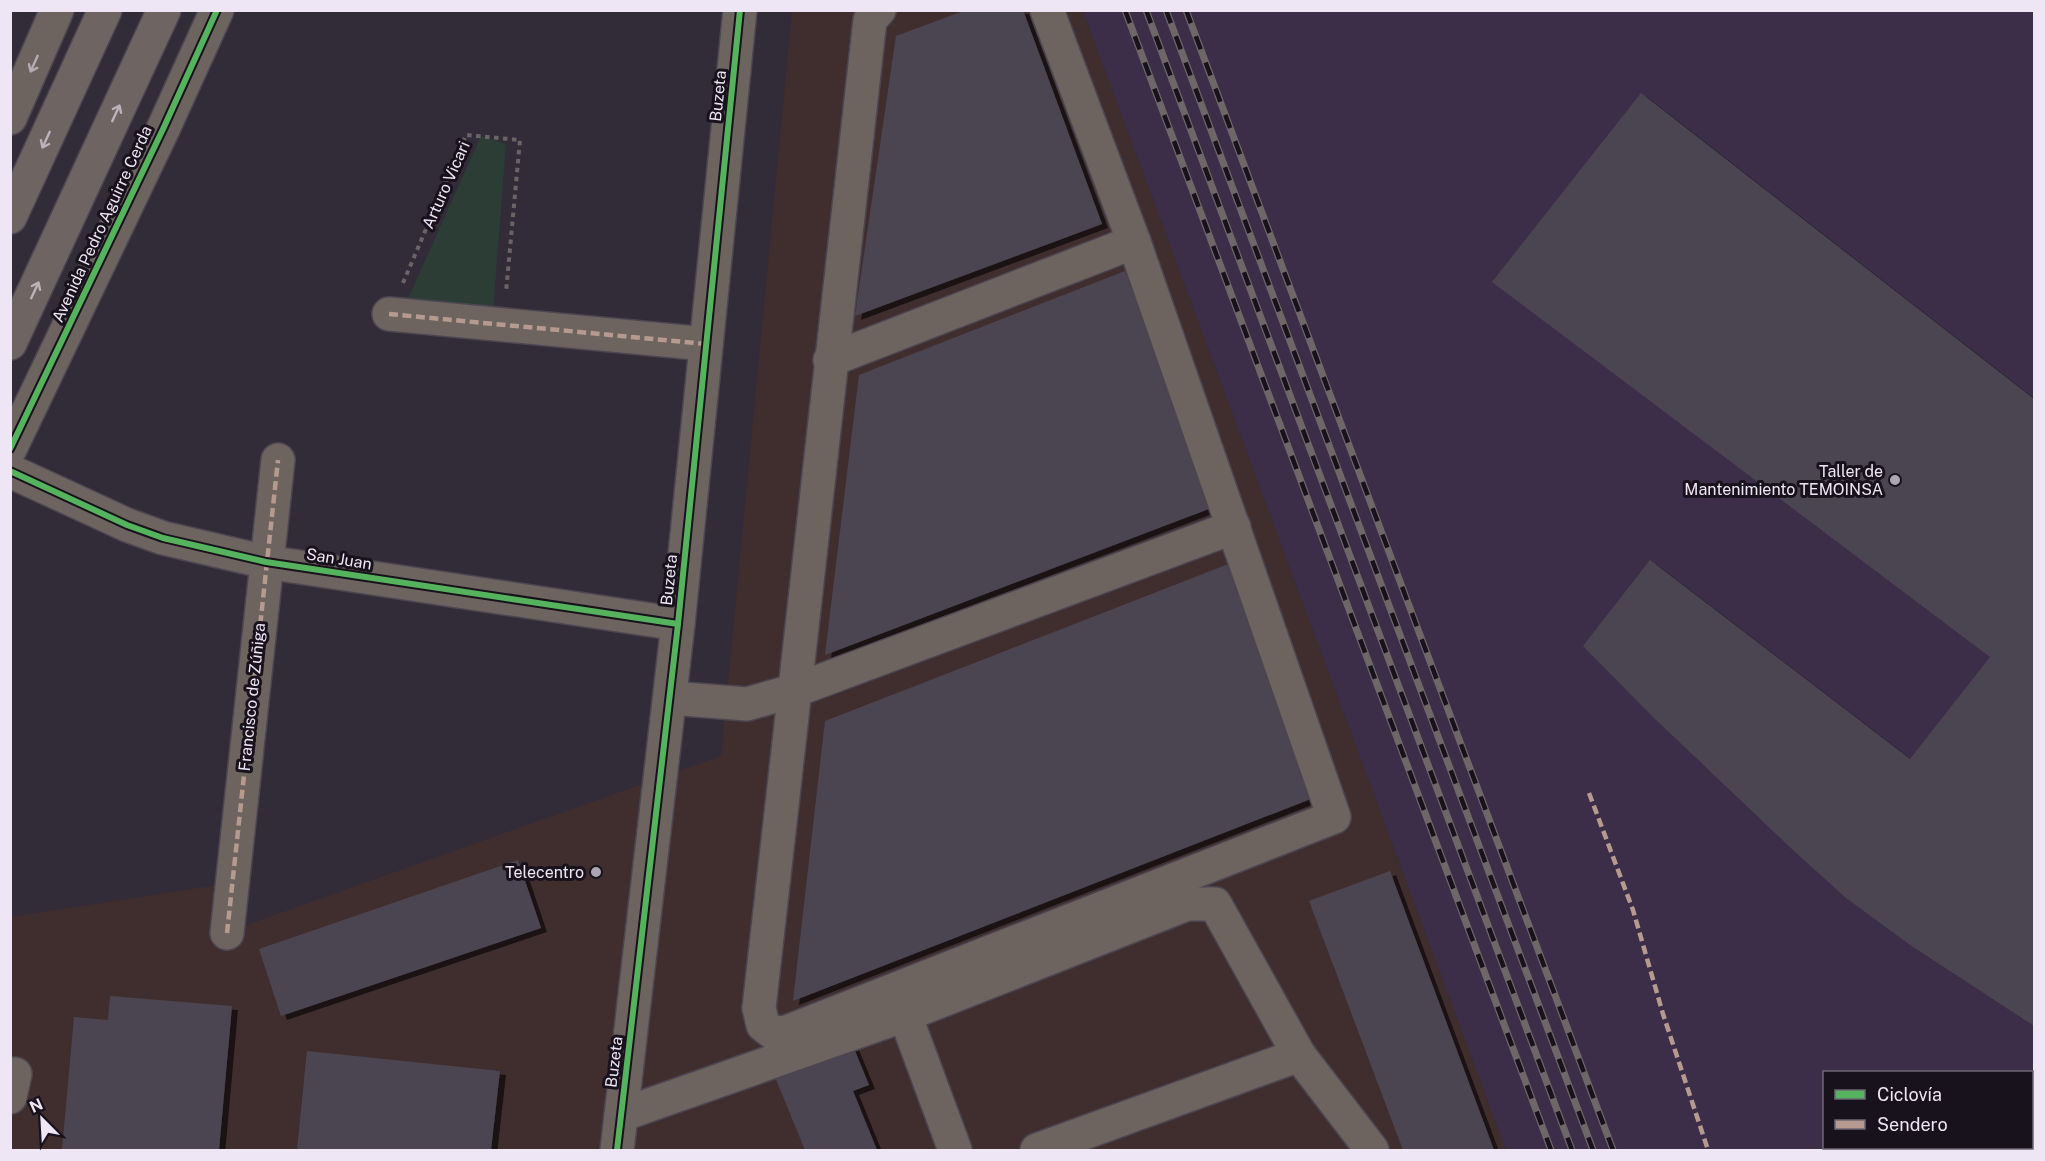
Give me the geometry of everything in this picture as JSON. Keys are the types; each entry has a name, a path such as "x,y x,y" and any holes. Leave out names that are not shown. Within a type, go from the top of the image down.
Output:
{"main road":[{"path":"10,217 105,10"},
{"name":"Avenida Pedro Aguirre Cerda","path":"10,343 164,10"}],"street":[{"path":"10,118 57,10"},
{"name":"Avenida Pedro Aguirre Cerda","path":"10,449 164,127 217,10"},
{"name":"Buzeta","path":"617,1150 678,624 740,10"},
{"path":"879,10 870,20 759,1008 763,1025 772,1032 784,1033 1334,817 1134,242 1047,10"},
{"path":"830,360 1134,242"},
{"path":"389,314 706,344"},
{"name":"Francisco de Zúñiga","path":"227,933 278,460"},
{"name":"San Juan","path":"10,471 127,525 163,538 266,562 678,624"},
{"path":"670,698 747,704 796,690 1234,527"},
{"path":"621,1115 905,1015 1187,904 1215,904 1299,1055 1372,1150"},
{"path":"905,1015 955,1150"},
{"path":"1036,1150 1299,1055"}],"shaded area":[{"path":"792,11 1083,11 1506,1150 11,1150 11,917 224,884 218,935 721,756"},
{"path":"1083,11 2034,11 2034,1150 1506,1150"}],"green space":[{"path":"481,136 506,144 493,312 406,303"}],"building":[{"path":"966,10 1023,10 1102,224 855,316 896,36"},
{"name":"Taller de Mantenimiento TEMOINSA","path":"1641,93 2034,399 2034,1026 1913,947 1846,898 1652,716 1583,646 1650,560 1910,759 1990,657 1492,282"},
{"path":"1125,271 1214,507 825,655 859,375"},
{"path":"1231,563 1321,795 793,1001 825,721"},
{"path":"518,860 541,928 281,1016 259,949"},
{"path":"1390,871 1494,1150 1403,1150 1309,901"},
{"path":"110,996 232,1006 219,1150 62,1150 74,1017 108,1020"},
{"path":"853,1046 869,1085 853,1091 877,1150 805,1150 775,1077"},
{"path":"307,1051 500,1071 491,1150 297,1150"}],"railway":[{"path":"1125,10 1551,1150"},
{"path":"1146,10 1572,1150"},
{"path":"1166,10 1593,1150"},
{"path":"1186,10 1613,1150"}],"marked path":[{"path":"389,314 706,344"},
{"path":"227,933 278,460"},
{"path":"1589,793 1633,910 1663,1014 1708,1150"}],"cycle path":[{"path":"10,449 164,127 217,10"},
{"path":"617,1150 678,624 740,10"},
{"path":"10,471 127,525 163,538 266,562 678,624"}],"place":[{"name":"Taller de Mantenimiento TEMOINSA","path":"1895,480"},
{"name":"Telecentro","path":"596,872"}]}
